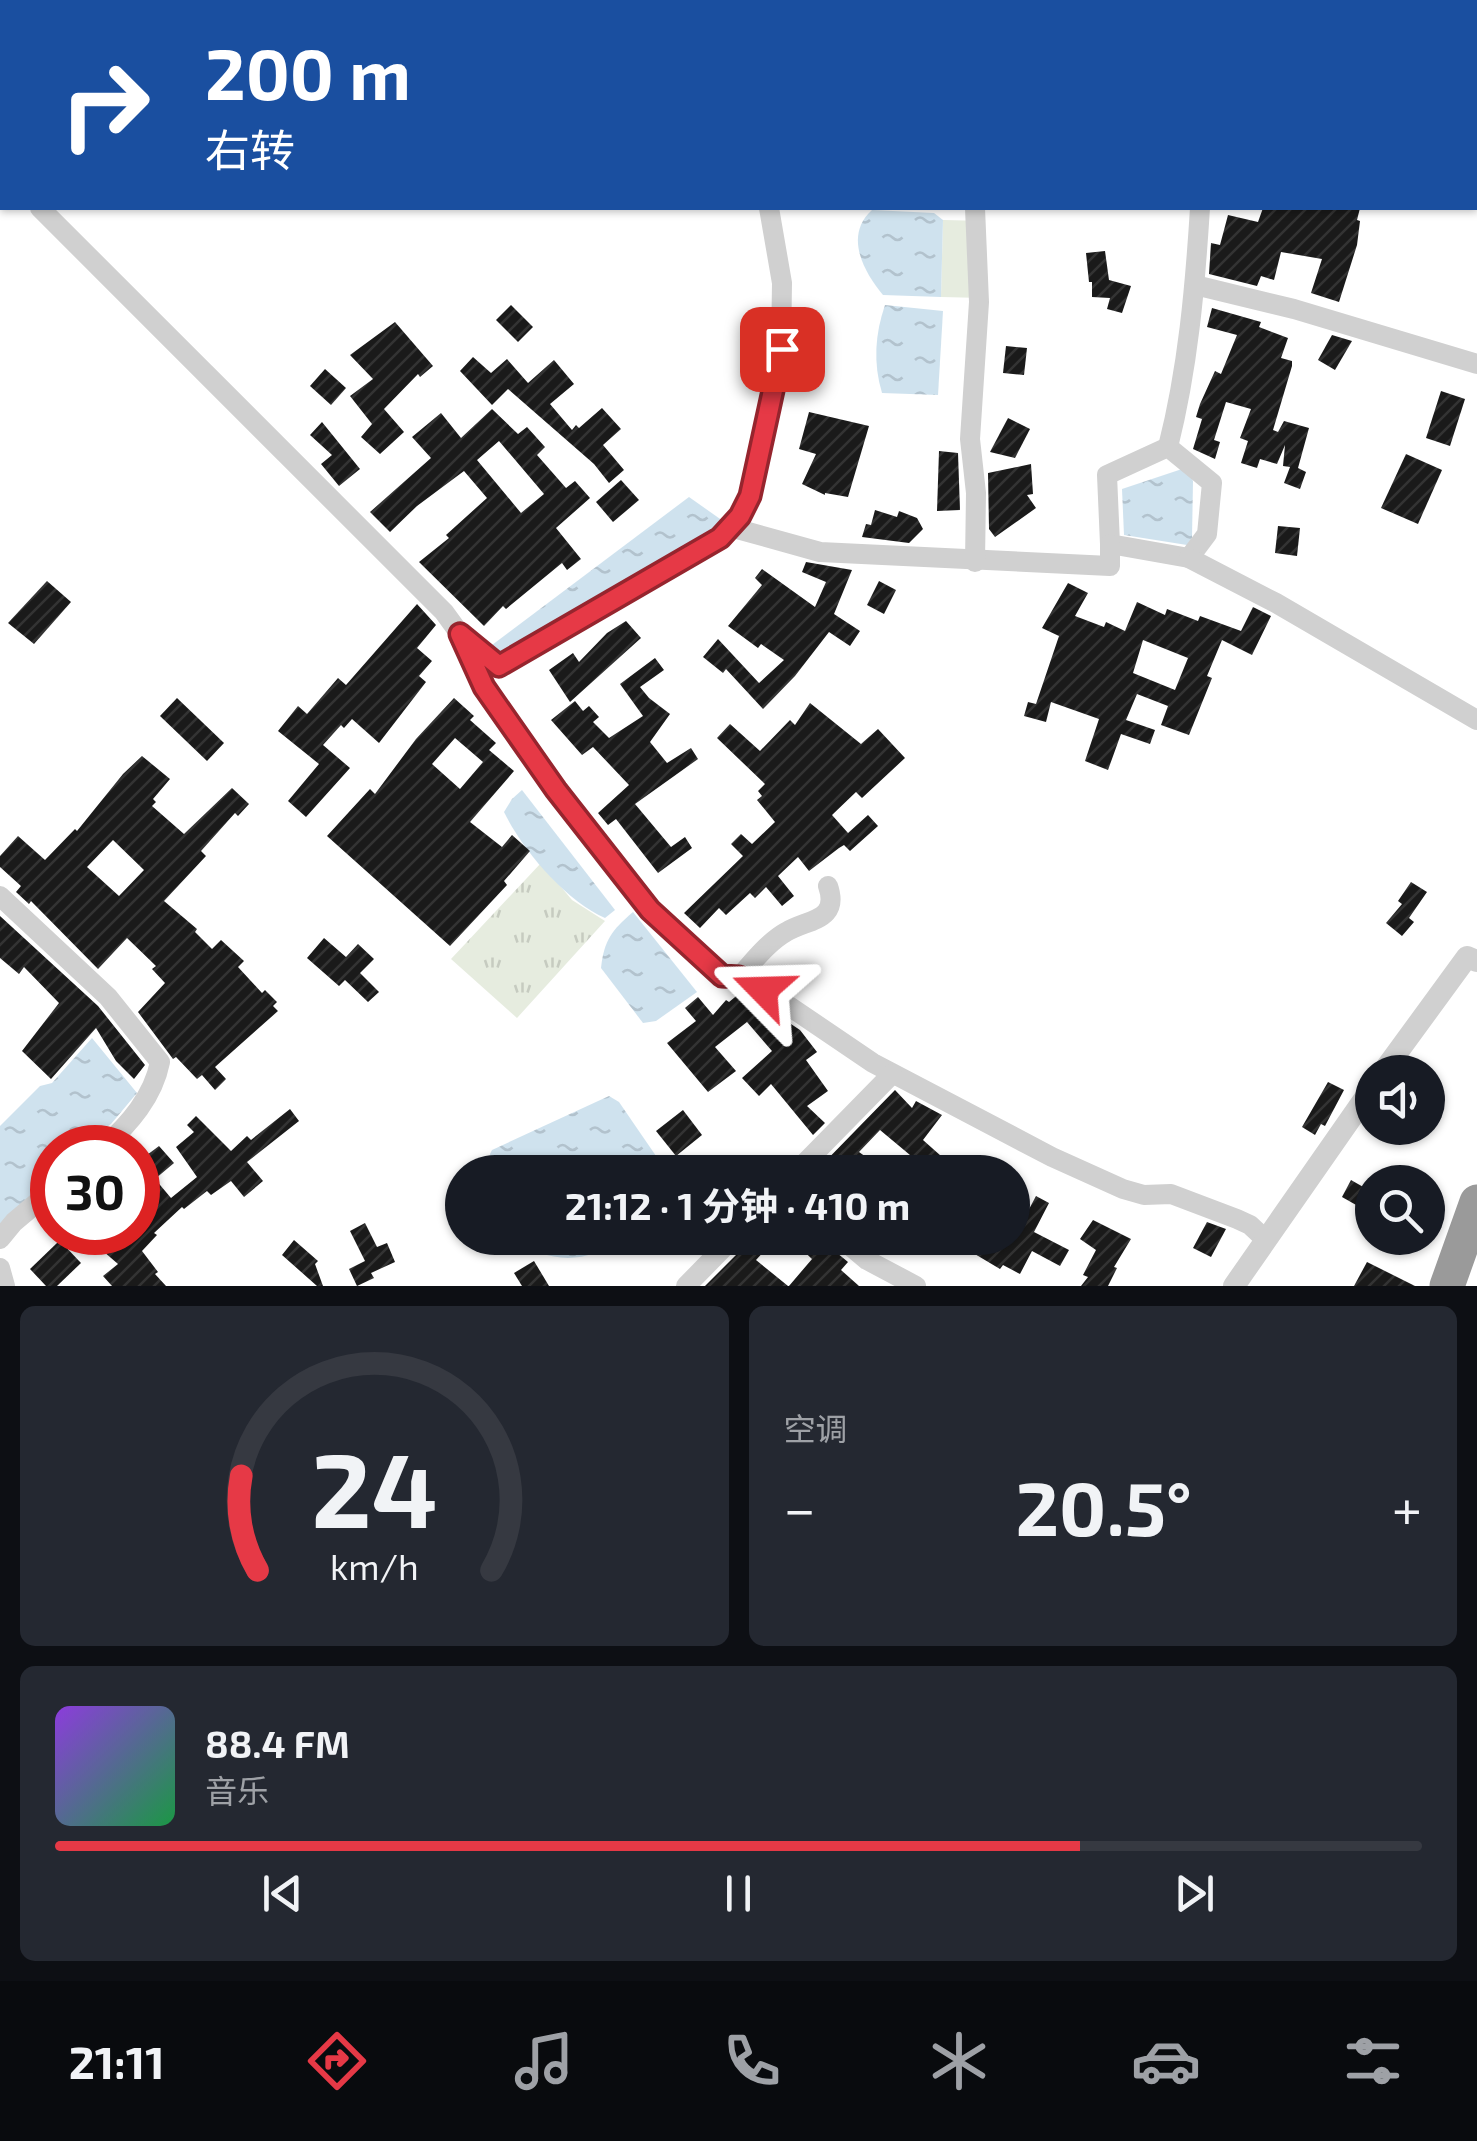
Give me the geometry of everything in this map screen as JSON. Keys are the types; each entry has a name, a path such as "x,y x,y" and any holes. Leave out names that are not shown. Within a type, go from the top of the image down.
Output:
{"highway":[{"path":"1447,1286 1477,1202"}],"street":[{"path":"42,210 418,585 460,634 499,666 720,538 750,496 782,349 782,283 769,210"},
{"path":"975,562 975,478 970,439 979,302 976,210"},
{"path":"1168,447 1181,397 1196,285 1200,210"},
{"path":"1196,285 1294,309 1477,364"},
{"path":"730,527 820,552 1110,566 1107,475 1168,447"},
{"path":"1168,447 1212,483 1206,534 1189,558"},
{"path":"1110,544 1189,558 1276,603 1477,720"},
{"path":"460,634 484,687 556,790 650,910 722,976 739,977 892,1074 1052,1158 1122,1189 1144,1195 1171,1194 1237,1218 1266,1240"},
{"path":"739,977 786,932 814,922 827,911 832,898 828,886"},
{"path":"0,896 108,997 160,1062 156,1084 127,1125"},
{"path":"1397,1055 1474,954"},
{"path":"813,1155 892,1074"},
{"path":"1234,1286 1355,1112"},
{"path":"0,1239 30,1209"},
{"path":"686,1286 716,1255"},
{"path":"861,1255 916,1286"},
{"path":"0,1268 5,1286"}],"green space":[{"path":"943,220 985,221 983,298 941,297"},
{"path":"541,863 572,900 605,921 517,1018 451,959"}],"water":[{"path":"872,210 934,213 943,220 941,297 883,295 863,264 858,242 859,230"},
{"path":"885,305 943,311 938,395 882,393 876,349"},
{"path":"1185,468 1193,481 1192,538 1187,545 1124,535 1122,489"},
{"path":"689,497 723,521 717,531 503,656 492,645"},
{"path":"522,790 615,910 605,918 561,887 512,827 504,812"},
{"path":"633,912 697,992 656,1021 643,1023 601,968 610,936"},
{"path":"92,1038 137,1093 110,1125 30,1125 30,1198 0,1231 0,1126 40,1086 52,1083"},
{"path":"609,1096 619,1102 655,1155 490,1155 492,1150"},
{"path":"546,1255 588,1255 567,1258"}],"building":[{"path":"1262,210 1360,210 1357,245 1339,302 1311,293 1322,259 1281,252 1274,280 1261,276 1257,286 1209,274 1211,243 1220,245 1228,215 1258,222"},
{"path":"1105,251 1109,280 1131,286 1122,313 1107,309 1110,298 1092,297 1086,253"},
{"path":"511,305 533,327 518,342 496,320"},
{"path":"1212,308 1261,322 1259,327 1288,338 1281,358 1292,361 1292,366 1273,430 1278,432 1284,421 1309,428 1298,468 1306,472 1300,489 1284,483 1290,467 1283,466 1285,445 1277,464 1260,459 1257,468 1241,463 1248,441 1240,438 1251,409 1226,402 1214,440 1220,442 1215,459 1193,449 1202,419 1196,417 1200,404 1215,371 1221,374 1237,335 1207,327"},
{"path":"395,322 433,366 420,377 418,374 384,409 404,432 380,454 361,437 372,424 350,396 373,379 350,355"},
{"path":"1332,335 1352,341 1335,370 1318,360"},
{"path":"1006,346 1027,348 1024,375 1003,373"},
{"path":"473,357 491,373 507,359 528,383 554,360 574,384 550,404 572,430 602,408 621,429 603,445 624,470 609,483 594,464 508,389 492,405 460,371"},
{"path":"325,369 346,388 331,405 310,386"},
{"path":"1441,391 1465,399 1450,446 1426,438"},
{"path":"492,409 518,434 527,427 545,447 537,455 566,488 575,481 590,498 556,528 581,559 567,570 562,563 506,609 503,606 484,626 419,562 449,538 446,535 487,498 464,471 390,532 370,512 431,458 412,437 441,413 461,438","holes":["499,441 544,494 521,513 477,460"]},
{"path":"809,412 869,426 848,497 825,495 802,484 816,454 799,449"},
{"path":"1008,418 1030,429 1015,458 990,452"},
{"path":"322,422 360,469 339,486 321,464 332,455 310,435"},
{"path":"939,451 958,453 960,510 937,511"},
{"path":"1406,454 1442,470 1418,524 1381,508"},
{"path":"1031,464 1033,494 1027,495 1036,508 995,537 989,529 988,473"},
{"path":"621,480 639,500 613,522 596,502"},
{"path":"875,510 897,517 899,511 917,518 923,529 909,543 862,537"},
{"path":"1278,526 1300,528 1297,556 1275,553"},
{"path":"806,562 852,570 834,614 860,631 850,646 829,632 763,709 726,669 723,673 703,657 718,639 759,683 784,660 761,644 758,648 728,626 762,585 755,578 762,569 815,607 826,582 802,572"},
{"path":"47,581 71,602 34,644 8,623"},
{"path":"879,581 896,590 884,614 867,605"},
{"path":"1068,583 1088,593 1075,616 1104,627 1106,622 1125,631 1137,602 1165,615 1167,609 1241,631 1253,607 1271,616 1252,655 1222,640 1207,676 1212,678 1189,735 1161,725 1168,706 1137,694 1126,720 1155,730 1150,744 1121,734 1108,770 1085,761 1099,719 1051,702 1046,722 1024,716 1028,702 1036,704 1059,636 1042,628","holes":["1143,640 1188,658 1175,690 1133,673"]},
{"path":"417,604 436,625 417,648 432,661 419,676 426,682 379,743 352,719 323,745 350,768 306,817 288,801 319,764 278,731 298,706 307,714 338,678 346,685"},
{"path":"626,621 641,638 570,702 549,670 573,653 579,662 607,633"},
{"path":"655,658 664,670 640,687 670,714 650,742 667,763 691,748 698,759 635,804 671,847 685,837 692,848 658,873 616,819 608,825 598,813 629,785 593,747 582,755 551,720 575,701 583,711 589,706 599,717 593,722 609,738 643,716 620,684"},
{"path":"177,698 224,743 207,761 160,716"},
{"path":"454,698 474,716 470,720 496,743 489,750 514,771 470,822 502,847 512,835 530,851 504,881 507,885 450,946 327,836 370,789 375,794 416,739","holes":["455,738 483,762 460,789 432,764"]},
{"path":"810,703 861,744 878,729 905,758 862,798 856,792 832,815 848,833 868,815 878,826 850,851 844,845 809,871 798,857 778,876 794,896 782,906 766,887 755,898 750,893 726,915 719,908 700,928 684,913 743,856 731,844 741,834 752,844 775,822 757,800 762,796 758,791 765,784 717,738 730,724 760,751 790,720 795,725"},
{"path":"142,756 170,779 153,799 156,802 152,806 184,834 232,788 249,804 238,816 235,813 201,851 206,856 164,901 197,929 195,932 212,949 221,940 244,961 238,967 262,993 265,990 277,1002 273,1006 278,1011 215,1067 226,1079 215,1090 202,1075 197,1079 176,1057 173,1059 138,1012 165,983 152,969 156,966 127,938 98,969 31,901 29,904 16,892 21,886 0,867 0,856 18,836 45,860 77,831","holes":["113,840 144,870 119,896 87,867"]},
{"path":"1411,882 1427,892 1409,918 1414,922 1402,936 1386,923 1402,904 1398,901"},
{"path":"0,916 98,1006 145,1065 134,1079 116,1061 96,1028 51,1079 22,1051 59,1003 24,967 19,974 0,958"},
{"path":"324,938 346,957 358,944 374,959 360,973 379,992 368,1002 345,980 339,986 307,958"},
{"path":"740,993 760,1005 769,1016 773,1012 800,1030 817,1052 806,1060 828,1091 807,1106 825,1123 813,1135 771,1084 759,1096 742,1078 772,1051 747,1022 715,1047 736,1071 708,1092 667,1043 696,1021 685,1008 698,997 713,1015 726,1000 729,1002"},
{"path":"1328,1082 1344,1090 1325,1126 1321,1124 1315,1135 1302,1127"},
{"path":"895,1090 912,1108 916,1101 942,1115 923,1140 940,1155 910,1155 880,1130 859,1152 863,1155 832,1155"},
{"path":"290,1109 299,1121 247,1162 263,1181 244,1197 231,1181 182,1207 160,1227 160,1185 171,1198 197,1177 176,1147 194,1132 187,1125 196,1116 231,1151 247,1136 251,1140"},
{"path":"683,1110 702,1135 675,1155 656,1131"},
{"path":"160,1147 174,1163 160,1175"},
{"path":"1351,1180 1355,1182 1355,1204 1342,1197"},
{"path":"1036,1196 1049,1203 1034,1232 1069,1250 1060,1266 1032,1251 1030,1255 1030,1207"},
{"path":"1093,1220 1131,1239 1108,1286 1081,1286 1096,1250 1080,1239"},
{"path":"1207,1222 1226,1229 1211,1257 1193,1248"},
{"path":"365,1223 377,1247 387,1243 395,1262 371,1273 374,1278 357,1286 349,1269 365,1261 350,1231"},
{"path":"294,1240 318,1261 315,1264 323,1286 317,1286 282,1255"},
{"path":"45,1255 73,1255 81,1263 57,1286 46,1286 30,1269"},
{"path":"108,1255 145,1255 166,1286 112,1286 103,1276 118,1264"},
{"path":"736,1255 761,1255 756,1260 788,1286 705,1286"},
{"path":"808,1255 840,1255 848,1262 841,1270 859,1286 789,1286 812,1259"},
{"path":"977,1255 1030,1255 1020,1274 1003,1265 1000,1269"},
{"path":"534,1261 549,1286 522,1286 514,1273"},
{"path":"1367,1262 1415,1286 1354,1286"}],"route":[{"path":"763,990 739,977 722,976 650,910 556,790 484,687 460,634 499,666 720,538 740,516 750,496 782,349"}]}
